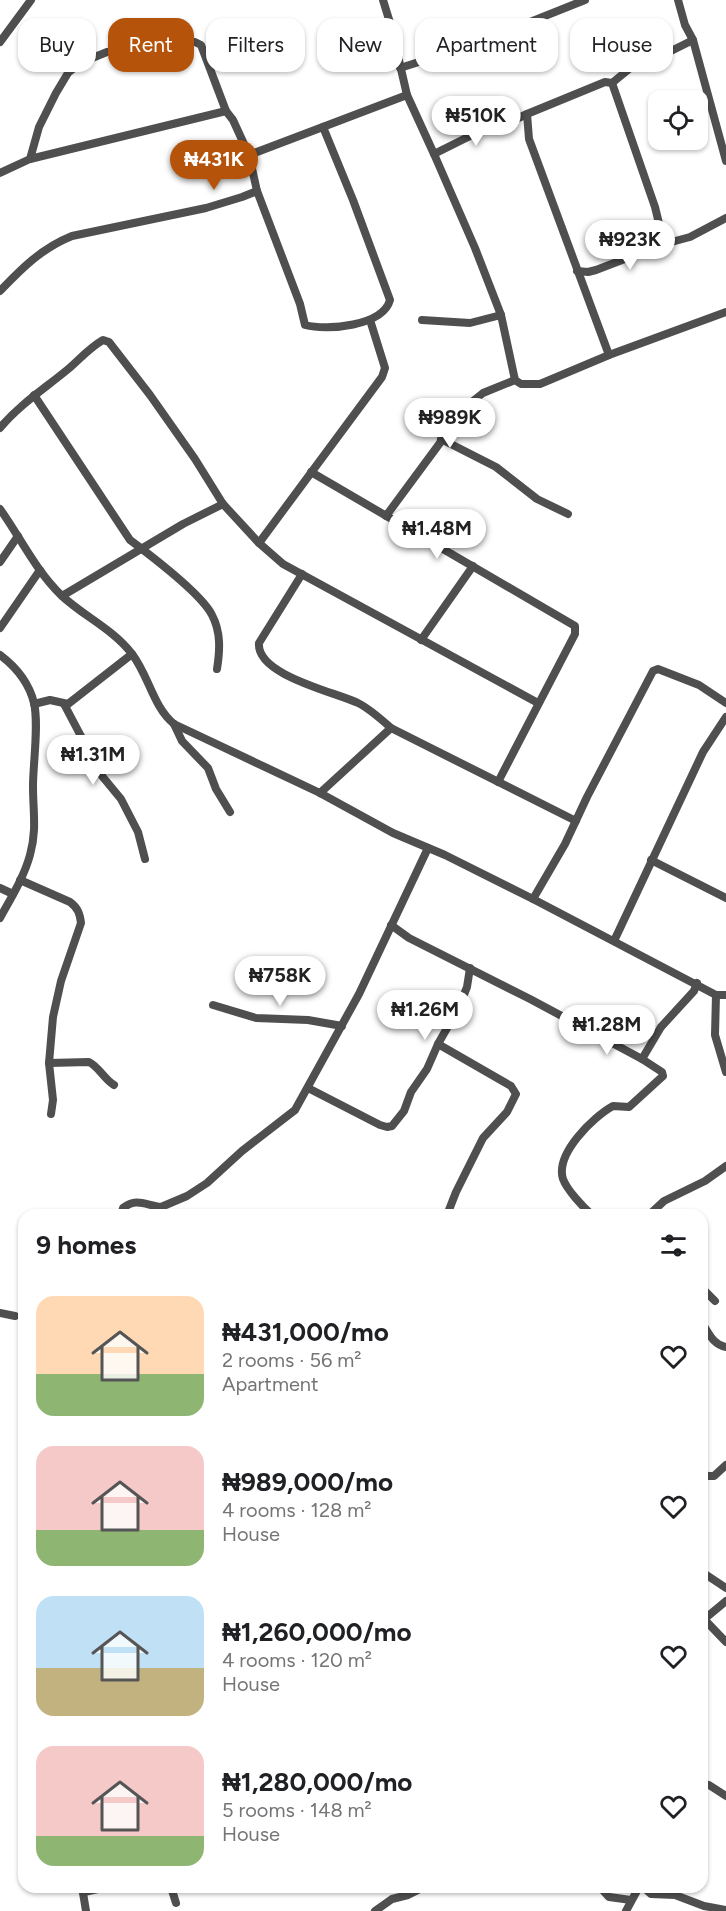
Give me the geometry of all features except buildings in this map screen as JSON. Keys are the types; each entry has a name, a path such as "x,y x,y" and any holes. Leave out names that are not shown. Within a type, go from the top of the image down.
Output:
{"street":[{"path":"0,42 31,0"},
{"path":"383,0 389,18"},
{"path":"403,67 475,44 585,0"},
{"path":"678,0 685,25 693,40 726,161"},
{"path":"30,159 39,127 72,68 98,55 127,50 158,38 199,43 226,111 249,155 258,191 300,304 305,325 357,325 383,313 390,300 323,127"},
{"path":"434,154 486,128 514,120 605,82 612,83 634,65 651,62 693,40"},
{"path":"401,72 407,95 475,248 501,315 515,380 521,384 540,384 609,355 726,312"},
{"path":"612,83 655,207 664,244"},
{"path":"249,155 407,95"},
{"path":"0,173 30,159 88,146 149,128 226,111"},
{"path":"527,114 529,139 609,355"},
{"path":"716,129 726,125"},
{"path":"0,291 32,259 53,244 72,236 206,208 258,191"},
{"path":"580,275 664,244 690,237 726,218"},
{"path":"422,320 470,323 501,315"},
{"path":"259,543 382,377 385,368 370,320"},
{"path":"0,428 34,395 67,370 94,345 103,340 108,342 163,413 223,504 259,543 283,564 538,704"},
{"path":"386,516 468,405 483,393 515,380"},
{"path":"34,395 130,540 178,580 211,613 220,647 218,669"},
{"path":"441,439 496,467 537,499 568,514"},
{"path":"311,472 575,626 576,634 498,782"},
{"path":"62,596 183,524 223,504"},
{"path":"0,509 40,570 62,596 120,640 132,654 149,682 163,714 174,724 320,793 378,826 533,899 697,983 716,995 726,995"},
{"path":"0,562 18,536"},
{"path":"421,640 473,566"},
{"path":"0,628 40,570"},
{"path":"302,574 259,643 261,656 301,682 359,704 392,728 576,821"},
{"path":"34,704 50,700 68,704 132,654"},
{"path":"0,655 11,663 25,682 34,704 35,832 20,880 0,918"},
{"path":"533,899 565,844 586,797 653,671 658,669 699,685 726,703"},
{"path":"64,704 102,776 121,799 138,832 145,859"},
{"path":"614,941 703,752 726,717"},
{"path":"174,724 189,750 208,768 216,789 230,812"},
{"path":"320,793 392,728"},
{"path":"123,1209 130,1203 144,1202 161,1208 197,1190 295,1110 342,1026 428,848"},
{"path":"651,860 726,898"},
{"path":"20,880 65,899 75,906 80,915 81,923 53,1017 49,1063 53,1100 51,1114"},
{"path":"0,888 13,894"},
{"path":"391,926 409,938 642,1059 662,1072 663,1076 629,1107 613,1106 591,1121 567,1154 564,1162 564,1182 585,1209"},
{"path":"308,1088 380,1125 392,1126 404,1111 411,1092 427,1069 459,1007 467,987 470,968"},
{"path":"642,1059 661,1027 694,991 697,983"},
{"path":"716,995 715,1035 726,1072"},
{"path":"213,1005 256,1018 308,1020 342,1026"},
{"path":"438,1044 511,1086 516,1094 507,1112 483,1138 449,1209"},
{"path":"49,1063 89,1062 114,1085"},
{"path":"655,1209 664,1201 705,1181 726,1166"},
{"path":"708,1294 715,1301"},
{"path":"0,1313 15,1316"},
{"path":"708,1332 718,1346 726,1347"},
{"path":"708,1476 714,1476 726,1465"},
{"path":"708,1576 726,1588"},
{"path":"708,1616 726,1601"},
{"path":"708,1625 726,1642"},
{"path":"708,1785 726,1796"},
{"path":"83,1893 86,1911"},
{"path":"173,1893 176,1903"},
{"path":"375,1911 392,1899 412,1893"},
{"path":"605,1893 609,1897 631,1900"},
{"path":"626,1911 636,1893"},
{"path":"650,1893 675,1895 704,1906 726,1910"}]}
